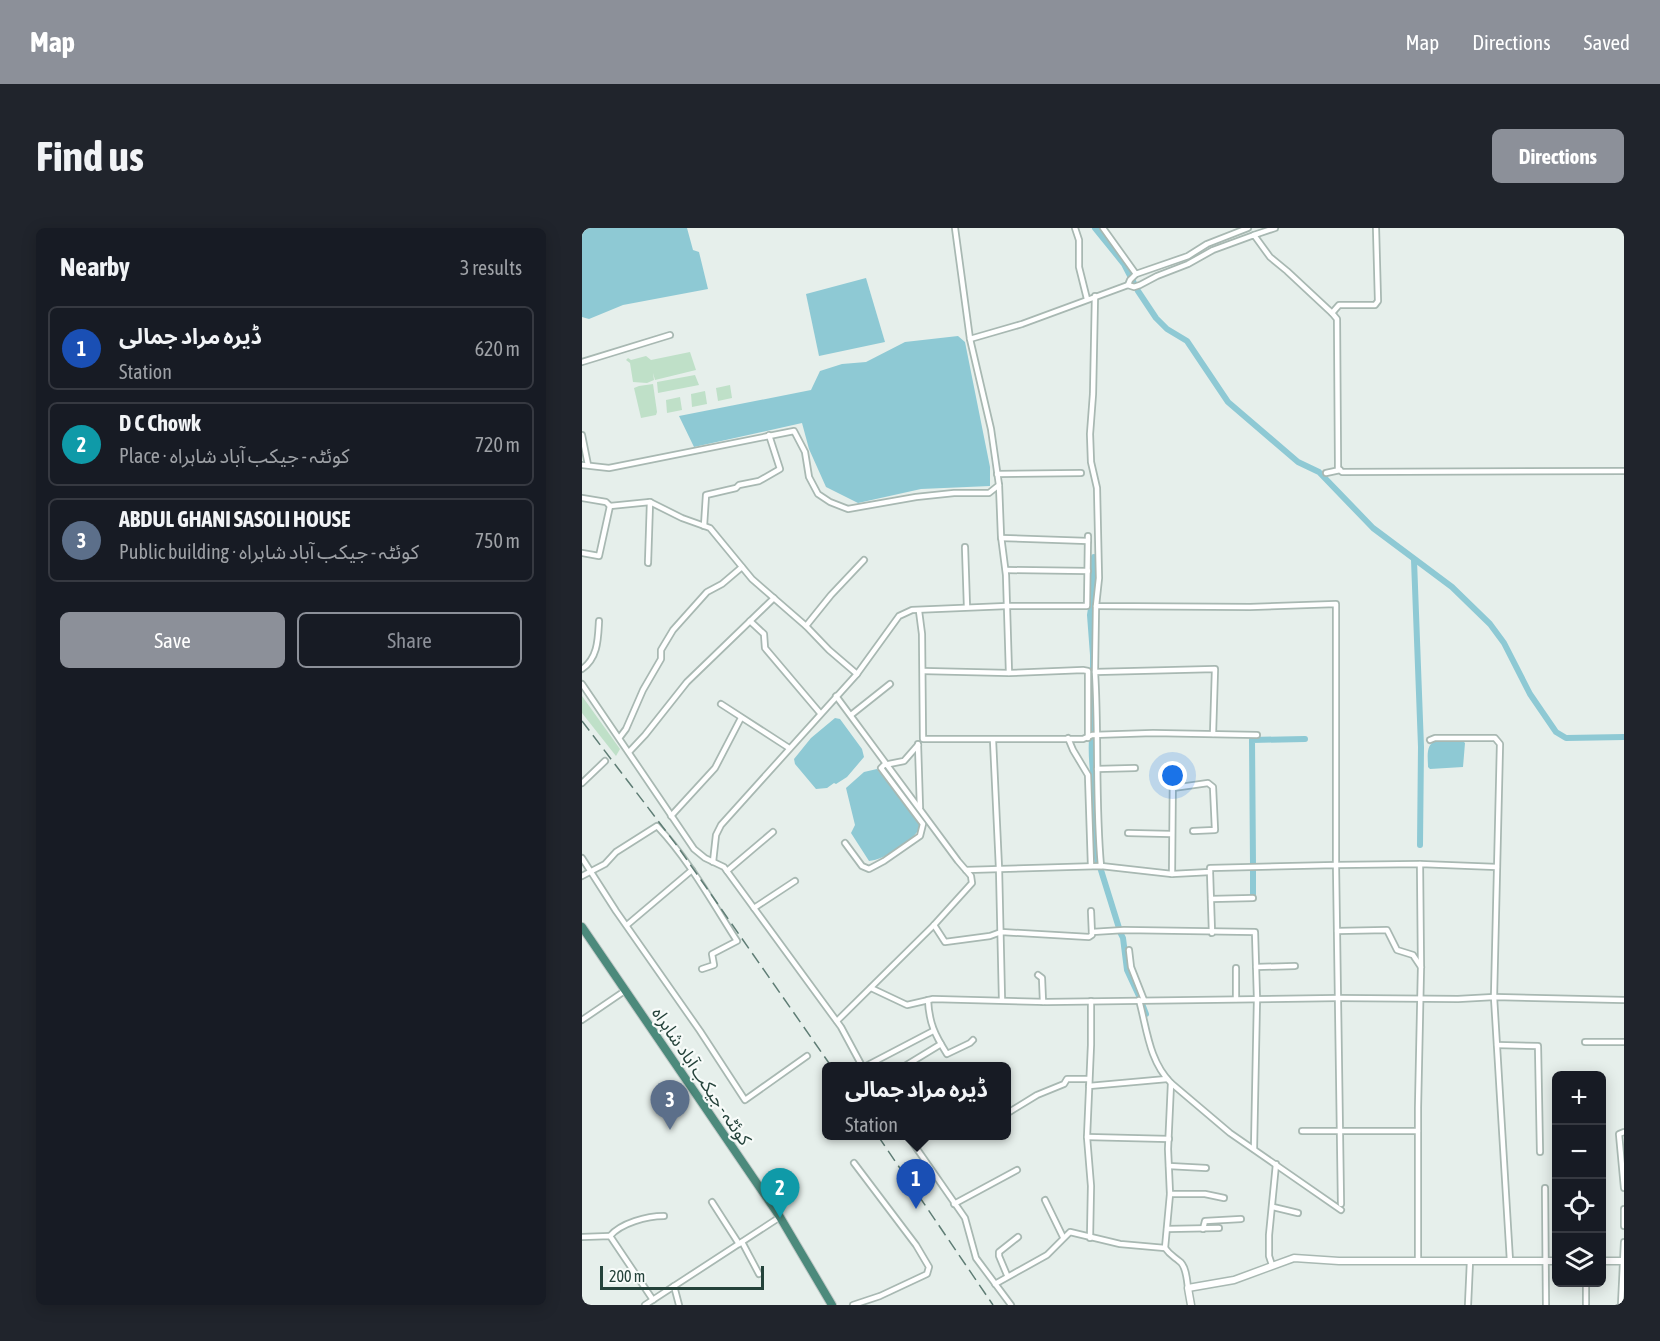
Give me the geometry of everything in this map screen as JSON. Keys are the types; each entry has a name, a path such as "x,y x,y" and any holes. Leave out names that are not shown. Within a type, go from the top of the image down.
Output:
{"highway":[{"name":"کوئٹہ - جیکب آباد شاہراہ","path":"582,927 780,1217 832,1305"}],"street":[{"path":"955,228 970,339 991,429 999,485 1001,538 1008,606 1009,673"},
{"path":"1075,228 1079,240 1079,267 1087,299"},
{"path":"1102,228 1137,286 1188,264 1213,250 1275,228"},
{"path":"970,339 1022,324 1095,296 1188,256 1207,244 1248,228"},
{"path":"1332,312 1339,305 1375,305 1378,301 1376,228"},
{"path":"1254,235 1270,257 1332,312 1336,319 1340,470"},
{"path":"1095,296 1090,434 1091,462 1097,488 1099,578 1096,606 1095,672 1098,735 1097,829 1101,866"},
{"path":"582,362 670,335"},
{"path":"582,435 585,465 609,468 794,431 805,452 809,477 818,494 848,509 916,497 954,493 989,493 999,485"},
{"path":"704,526 706,495 736,488 739,485 759,482 780,469 769,435"},
{"path":"1326,473 1340,470 1344,472 1624,471"},
{"path":"997,474 1081,473"},
{"path":"582,498 606,502 610,506 650,502 682,518 710,528 752,579 857,674"},
{"path":"648,562 650,502"},
{"path":"582,553 598,556 610,506"},
{"path":"713,862 721,825 857,674 899,616 912,610 1008,606 1087,606 1088,538 1001,538"},
{"path":"965,547 967,608"},
{"path":"806,626 864,560"},
{"path":"620,737 674,630 707,592 729,579 742,567"},
{"path":"1006,570 1088,571"},
{"path":"629,752 687,682 774,598"},
{"path":"1096,606 1250,607 1336,604 1336,865 1341,1204"},
{"path":"919,611 922,634 923,739"},
{"path":"582,669 588,665 595,652 599,621"},
{"path":"750,621 764,634 765,648 820,714"},
{"path":"1095,672 1215,669 1215,700 1212,704 1213,734"},
{"path":"923,671 1009,673 1088,671 1088,738"},
{"path":"582,684 694,849 728,871 837,1021 862,1062"},
{"path":"850,715 890,684"},
{"path":"836,696 971,876 972,883 934,925 837,1021"},
{"path":"721,704 789,748"},
{"path":"671,816 715,768 741,718"},
{"path":"845,843 862,866 869,869 920,836 922,824 881,768 904,761 918,745 919,740 1083,739 1092,735 1257,735"},
{"path":"1068,738 1088,775 1091,866"},
{"path":"1430,740 1436,738 1495,738 1500,742 1494,997 1510,1261"},
{"path":"993,740 1002,1000"},
{"path":"918,745 920,809"},
{"path":"582,783 605,761"},
{"path":"1172,874 1173,766"},
{"path":"1097,769 1135,768"},
{"path":"1173,788 1208,783 1213,787 1215,830 1193,831"},
{"path":"582,876 605,864 616,852 657,826 692,870 737,941 712,954 714,965 702,969"},
{"path":"728,871 773,832"},
{"path":"1128,833 1172,834"},
{"path":"582,858 745,1100 807,1056"},
{"path":"1418,1260 1420,864"},
{"path":"1212,933 1210,868 1420,864 1497,867"},
{"path":"966,870 1101,866 1172,874 1210,872"},
{"path":"627,925 692,870"},
{"path":"754,908 795,881"},
{"path":"1210,899 1253,898"},
{"path":"934,925 945,942 990,936 1001,932 1089,937 1092,932 1091,911"},
{"path":"1092,932 1125,930 1255,932 1257,999 1254,1149"},
{"path":"1337,931 1387,930 1396,950 1413,955 1421,967"},
{"path":"1129,950 1151,1049 1160,1070 1169,1081 1230,1132 1341,1210"},
{"path":"1256,967 1295,966"},
{"path":"1236,968 1236,999"},
{"path":"1038,975 1042,978 1043,1002"},
{"path":"871,988 907,1005 928,1000 1043,1002 1494,997 1624,1000"},
{"path":"582,1020 626,990"},
{"path":"928,1000 928,1016 933,1031 947,1054 973,1040"},
{"path":"1090,1238 1091,1186 1087,1137 1091,1001"},
{"path":"872,1062 933,1031"},
{"path":"1585,1042 1624,1042"},
{"path":"912,1062 941,1044"},
{"path":"1497,1045 1538,1046 1540,1152"},
{"path":"1011,1111 1037,1095 1064,1084 1067,1079 1089,1079"},
{"path":"1089,1086 1169,1081"},
{"path":"1169,1081 1170,1194 1165,1248 1172,1257 1184,1265 1191,1305"},
{"path":"1302,1131 1418,1131"},
{"path":"1624,1132 1619,1134 1624,1188"},
{"path":"1087,1137 1169,1139"},
{"path":"911,1140 964,1218 976,1258 1011,1305"},
{"path":"853,1305 880,1296 929,1271 916,1245 854,1163"},
{"path":"1272,1265 1269,1256 1269,1235 1276,1164"},
{"path":"1169,1166 1206,1168"},
{"path":"954,1204 1017,1170"},
{"path":"1545,1188 1543,1188 1547,1261 1546,1305"},
{"path":"1170,1194 1205,1194 1224,1198"},
{"path":"1045,1200 1064,1237"},
{"path":"712,1202 741,1243 759,1274"},
{"path":"1273,1207 1298,1213"},
{"path":"1624,1209 1624,1226"},
{"path":"582,1237 610,1236 617,1229 664,1216"},
{"path":"645,1305 780,1217"},
{"path":"1203,1229 1205,1221 1241,1219"},
{"path":"1167,1229 1219,1228"},
{"path":"995,1284 1007,1275 1047,1255 1070,1232 1120,1244 1165,1248"},
{"path":"610,1236 653,1300"},
{"path":"1007,1275 999,1252 1018,1237"},
{"path":"1621,1305 1624,1242"},
{"path":"1188,1288 1234,1280 1294,1258 1552,1261"},
{"path":"1468,1305 1470,1261"},
{"path":"1606,1261 1623,1261"},
{"path":"675,1286 679,1305"},
{"path":"1586,1287 1586,1304"}],"green space":[{"path":"690,352 696,370 655,380 653,373 654,380 647,383 633,382 630,363 626,360 646,356 651,360"},
{"path":"695,375 699,385 658,393 657,382"},
{"path":"653,384 656,415 641,418 634,388"},
{"path":"730,385 732,398 718,401 716,388"},
{"path":"705,391 707,404 692,407 691,394"},
{"path":"680,397 682,410 667,413 666,400"},
{"path":"582,696 620,749 616,756 582,713"}],"water":[{"path":"582,228 687,228 693,250 699,252 708,289 623,305 589,319 582,317"},
{"path":"866,278 885,342 819,356 806,294"},
{"path":"958,336 965,342 990,467 990,486 921,489 858,503 826,487 809,449 802,423 694,447 679,416 811,390 820,371 842,364 866,362 905,342"},
{"path":"835,718 840,719 862,749 864,757 847,777 827,788 816,789 795,764 794,759 811,738"},
{"path":"1437,740 1462,740 1465,743 1463,767 1430,769 1428,767 1429,748"},
{"path":"877,769 921,825 907,843 883,857 869,861 851,833 855,825 846,788 864,772"}],"waterway":[{"path":"1095,228 1124,264 1156,318 1167,329 1187,341 1228,402 1298,462 1319,472 1373,528 1452,587 1490,624 1504,643 1530,694 1556,732 1566,738 1624,737"},
{"path":"1093,730 1093,655 1090,615 1094,589 1094,557"},
{"path":"1414,560 1421,747 1420,845"},
{"path":"1092,739 1093,829 1098,862"},
{"path":"1253,864 1252,740 1305,739"},
{"path":"1100,867 1119,928"},
{"path":"1253,870 1253,896"},
{"path":"1120,932 1123,938 1127,970 1140,998"},
{"path":"1141,1001 1146,1014"}],"railway":[{"path":"582,721 678,847 828,1062"},
{"path":"881,1140 993,1305"}],"place":[{"name":"ABDUL GHANI SASOLI HOUSE","path":"670,1130"},
{"name":"ڈیرہ مراد جمالی","path":"916,1209"},
{"name":"D C Chowk","path":"780,1218"}]}
